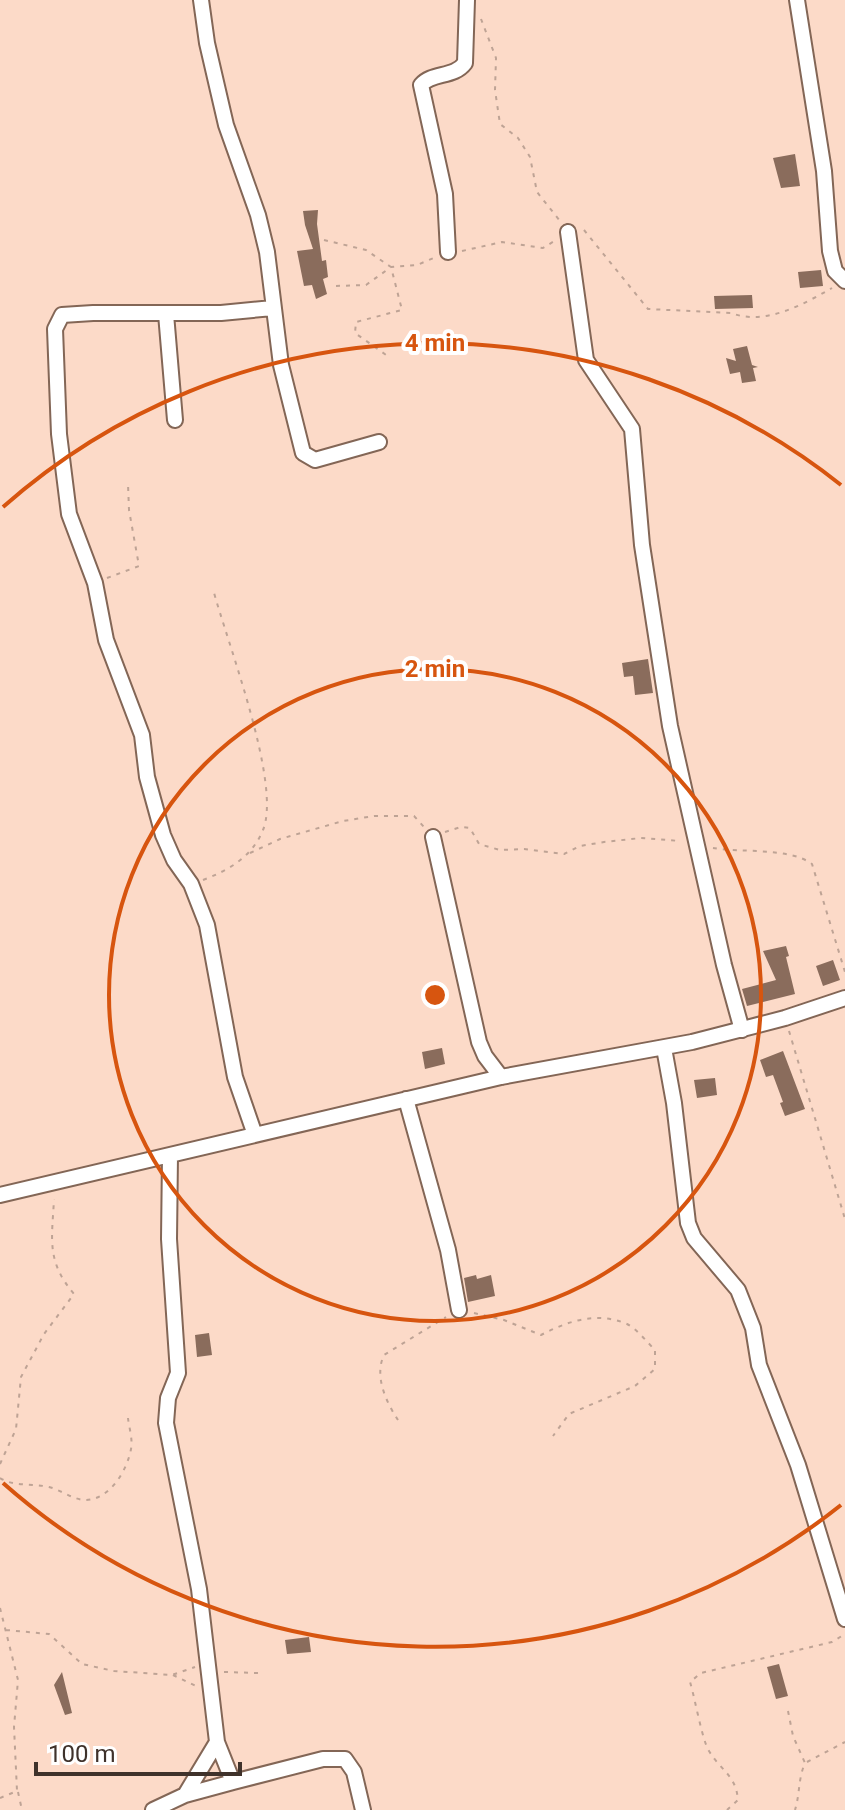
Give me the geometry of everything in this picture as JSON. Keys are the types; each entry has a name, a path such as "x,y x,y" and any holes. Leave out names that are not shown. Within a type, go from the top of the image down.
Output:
{"street":[{"path":"201,0 207,43 226,125 258,215 267,252 281,365 293,423 303,453 315,460 379,442"},
{"path":"797,0 824,171 830,251 835,271 844,281"},
{"path":"448,252 445,194 421,85 427,79 457,71 465,63 472,6"},
{"path":"568,232 586,360 632,429 642,545 670,726 724,965 742,1030"},
{"path":"255,1135 235,1077 207,925 191,884 174,860 159,821 147,777 142,735 106,640 95,583 69,514 59,434 55,329 62,315 221,313 273,308"},
{"path":"166,314 175,420"},
{"path":"433,837 479,1042 501,1077"},
{"path":"0,1195 501,1077 664,1048 742,1030 845,998"},
{"path":"664,1048 674,1103 688,1223 694,1238 733,1283 753,1328 759,1365 798,1465 845,1619"},
{"path":"406,1099 448,1250 459,1310"},
{"path":"170,1156 169,1239 178,1373 168,1398 166,1423 199,1589 217,1742 233,1782"},
{"path":"185,1795 217,1742"},
{"path":"153,1810 185,1795 233,1782 323,1759 345,1759 354,1772 363,1810"}],"path":[{"path":"472,6 496,58 495,90 500,124 518,138 530,157 537,192 568,232"},
{"path":"336,286 366,285 391,267 417,265 448,252 502,242 543,248 568,232 584,230 648,309 731,313 743,318 794,310 844,281"},
{"path":"324,240 366,250 391,267 402,310 356,322 355,333 389,357"},
{"path":"95,583 139,566 129,510 128,484"},
{"path":"213,589 262,755 267,795 264,828 250,853"},
{"path":"191,884 222,873 250,853 280,839 374,816 414,816 433,837 461,827 470,828 479,844 500,850 524,849 564,854 580,846 641,838 695,842 727,851 803,858 812,864 845,972"},
{"path":"785,1018 845,1219"},
{"path":"0,1464 16,1429 21,1377 44,1334 74,1294 59,1277 51,1244 54,1183"},
{"path":"398,1420 386,1401 379,1364 384,1355 459,1310 504,1320 541,1335 568,1321 594,1317 628,1325 655,1350 655,1369 635,1386 569,1414 553,1436"},
{"path":"0,1478 9,1484 33,1483 54,1488 80,1500 94,1500 107,1494 121,1474 132,1447 128,1418"},
{"path":"0,1608 18,1680 14,1727 17,1791 22,1810"},
{"path":"6,1630 49,1634 82,1664 114,1671 172,1675 209,1667 258,1673"},
{"path":"727,1810 738,1800 737,1784 707,1749 690,1682 701,1673 832,1642 845,1634"},
{"path":"172,1675 212,1692"},
{"path":"788,1711 793,1736 805,1763"},
{"path":"795,1810 799,1778 805,1763 845,1742"},
{"path":"0,1798 17,1791"}],"building":[{"path":"795,154 800,186 781,188 773,158"},
{"path":"318,210 322,261 326,260 328,277 323,279 327,294 316,299 312,285 304,286 297,251 313,249 303,211"},
{"path":"821,270 823,286 800,288 798,272"},
{"path":"752,295 753,308 715,309 714,296"},
{"path":"747,346 752,365 758,367 753,368 756,381 742,383 740,372 730,374 726,358 736,361 733,349"},
{"path":"648,659 653,693 635,695 633,676 624,677 622,663"},
{"path":"786,946 795,994 747,1006 742,989 776,980 763,951"},
{"path":"833,960 840,980 823,986 816,966"},
{"path":"442,1048 445,1064 425,1069 422,1052"},
{"path":"783,1051 805,1109 785,1116 773,1075 766,1077 760,1060"},
{"path":"715,1078 717,1095 697,1098 694,1080"},
{"path":"476,1275 477,1279 491,1275 495,1296 468,1302 464,1278"},
{"path":"209,1333 212,1355 197,1357 195,1335"},
{"path":"309,1637 311,1652 287,1654 285,1640"},
{"path":"779,1664 788,1696 776,1699 767,1667"},
{"path":"62,1672 72,1713 65,1715 54,1685"}]}
